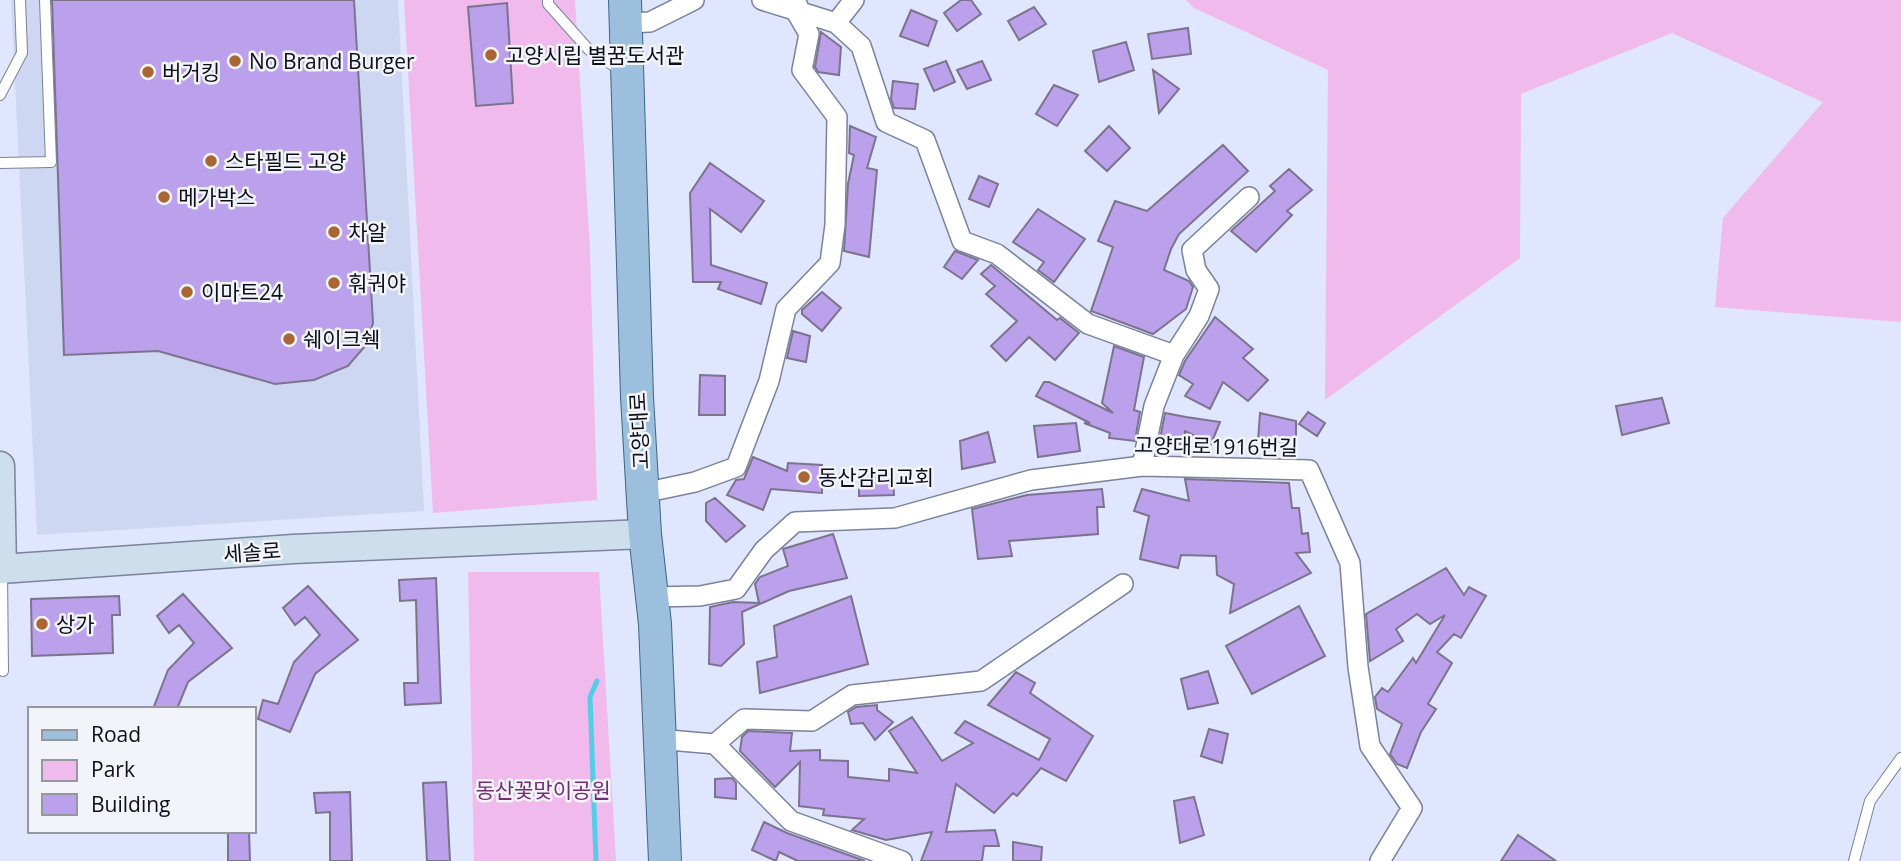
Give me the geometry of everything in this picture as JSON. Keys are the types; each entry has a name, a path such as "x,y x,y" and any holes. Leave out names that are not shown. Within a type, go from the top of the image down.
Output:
{"main road":[{"name":"고양대로","path":"626,12 637,397 645,534 652,597 665,861"}],"street":[{"path":"626,12 650,22 694,0"},
{"path":"762,0 798,5 836,23 861,46 886,122 925,140 962,241 997,254 1088,324 1174,355"},
{"path":"836,23 854,0"},
{"path":"643,493 695,482 736,467 769,381 786,309 830,263 835,225 837,117 802,70 809,34 798,5"},
{"path":"1142,466 1154,405 1174,355 1199,316 1209,289 1196,270 1192,250 1249,197"},
{"path":"0,466 1,569"},
{"name":"고양대로1916번길","path":"652,597 700,596 736,589 764,550 795,522 895,518 1031,480 1142,466 1309,470 1350,563 1358,667 1370,746 1412,808 1380,861"},
{"name":"세솔로","path":"1,569 293,549 645,534"},
{"path":"715,744 744,719 812,722 852,695 981,681 1124,584"},
{"path":"657,739 715,744 791,821 902,861"}],"lane":[{"path":"0,95 22,53 20,0"},
{"path":"0,163 51,162 45,0"},
{"path":"548,0 548,4 589,50 629,75"},
{"path":"1,569 3,671"},
{"path":"1854,861 1870,801 1901,758"}],"shaded area":[{"path":"11,0 398,0 424,511 37,535"}],"green space":[{"path":"404,0 575,0 590,250 597,500 433,513"},
{"path":"1186,0 1901,0 1901,322 1715,307 1723,218 1823,102 1672,33 1521,94 1520,258 1325,400 1328,70 1194,8"},
{"name":"동산꽃맞이공원","path":"468,572 599,572 616,861 474,861"}],"building":[{"name":"스타필드 고양","path":"52,0 354,0 373,323 366,345 348,366 314,380 275,384 158,351 64,355"},
{"path":"961,0 971,0 981,14 957,31 944,13"},
{"name":"고양시립 별꿈도서관","path":"507,3 513,103 476,106 468,7"},
{"path":"1034,7 1046,24 1019,40 1008,21"},
{"path":"911,10 937,21 928,46 900,36"},
{"path":"1188,28 1191,54 1152,59 1148,34"},
{"path":"821,32 841,47 839,75 818,72 815,67"},
{"path":"1126,42 1134,70 1099,82 1093,51"},
{"path":"946,61 955,82 934,91 924,69"},
{"path":"982,61 991,80 967,89 957,70"},
{"path":"1153,70 1179,89 1159,113"},
{"path":"893,81 918,84 915,109 894,108 891,99"},
{"path":"1054,85 1078,95 1057,126 1036,114"},
{"path":"850,126 876,137 867,168 877,170 869,257 844,251 848,184 854,155 849,153"},
{"path":"1109,126 1130,148 1107,171 1085,151"},
{"path":"1223,145 1248,171 1179,234 1171,249 1164,270 1189,281 1193,287 1186,309 1153,334 1091,311 1113,247 1098,241 1115,201 1147,211"},
{"path":"710,163 764,201 741,232 710,209 711,265 767,283 761,304 718,289 721,282 693,282 690,193"},
{"path":"1289,169 1312,190 1287,211 1292,215 1256,252 1231,231 1275,191 1270,186"},
{"path":"979,176 998,184 989,207 969,199"},
{"path":"1038,209 1085,239 1054,282 1038,270 1044,262 1013,242"},
{"path":"955,251 978,260 962,279 944,267"},
{"path":"991,265 1057,320 1060,318 1079,333 1055,360 1029,337 1006,361 991,346 1017,321 986,294 995,286 981,274"},
{"path":"822,292 841,308 822,331 802,314 802,310"},
{"path":"1215,317 1253,349 1243,358 1268,380 1248,401 1223,382 1210,409 1185,396 1193,384 1179,375 1185,361"},
{"path":"793,331 810,336 806,362 787,358"},
{"path":"1114,346 1144,357 1134,410 1140,412 1135,441 1109,438 1110,433 1084,423 1090,423 1036,396 1044,382 1049,382 1113,413 1102,403"},
{"path":"700,375 725,376 725,415 699,415"},
{"path":"1662,398 1669,423 1622,435 1616,406"},
{"path":"1308,412 1325,423 1317,436 1299,424"},
{"path":"1165,413 1220,422 1211,444 1185,431 1184,444 1159,444"},
{"path":"1260,413 1296,421 1296,442 1258,441"},
{"path":"1076,423 1080,451 1038,457 1034,426"},
{"path":"988,432 995,462 962,469 960,441"},
{"path":"753,457 787,471 788,463 822,465 822,493 771,489 763,510 727,495 736,480 744,479"},
{"path":"859,475 893,475 894,495 859,496"},
{"path":"1185,479 1289,483 1292,508 1299,508 1302,534 1308,533 1310,552 1296,553 1311,573 1230,613 1234,584 1217,575 1216,556 1181,555 1178,568 1140,559 1149,516 1134,511 1142,489 1189,501"},
{"path":"1102,489 1104,507 1097,507 1098,534 1009,541 1012,556 978,559 972,509 1027,495"},
{"path":"715,498 745,526 726,542 706,521 706,503"},
{"path":"833,534 847,578 789,591 742,612 744,644 721,666 709,664 710,607 733,602 759,603 755,584 760,577 788,566 783,549"},
{"path":"1446,568 1464,595 1469,587 1486,596 1461,638 1454,634 1437,652 1452,663 1428,704 1436,709 1421,732 1407,768 1397,764 1390,754 1402,724 1377,709 1375,697 1382,688 1388,692 1413,658 1416,663 1445,615 1430,624 1417,614 1396,629 1403,641 1370,661 1366,614"},
{"path":"436,578 441,703 405,705 404,683 418,683 416,600 400,601 399,580"},
{"path":"308,586 358,640 315,674 290,732 258,719 263,700 278,704 294,662 320,635 305,617 295,625 283,608"},
{"path":"183,594 232,648 188,682 178,707 154,707 168,670 194,643 179,625 169,633 157,616"},
{"name":"상가","path":"119,596 120,615 112,615 113,653 32,656 31,599"},
{"path":"851,596 868,664 760,693 757,662 777,657 774,626"},
{"path":"1299,606 1325,656 1252,694 1226,646"},
{"path":"1208,671 1218,703 1188,709 1181,679"},
{"path":"1016,672 1035,683 1030,693 1093,736 1066,781 1041,768 1017,796 1013,793 994,813 956,784 946,832 995,830 999,846 984,846 982,861 921,861 932,832 886,840 852,830 864,819 823,815 824,809 799,806 800,762 775,787 740,751 742,737 748,731 792,733 790,751 820,750 820,760 848,761 848,777 889,781 889,769 917,773 889,731 912,717 942,761 973,743 955,733 965,721 1039,760 1050,739 988,705"},
{"path":"877,705 877,710 893,722 875,740 863,723 851,724 848,712 856,707"},
{"path":"1209,729 1228,734 1222,763 1201,756"},
{"path":"732,778 736,783 736,799 715,797 715,779"},
{"path":"446,782 450,861 427,861 423,783"},
{"path":"350,792 352,861 330,861 330,812 316,813 314,793"},
{"path":"1194,797 1204,835 1180,843 1174,801"},
{"path":"764,822 865,861 798,861 779,852 776,861 752,850"},
{"path":"228,833 249,833 250,861 228,861"},
{"path":"1518,835 1556,861 1501,861"},
{"path":"1013,842 1042,847 1041,861 1013,861"}],"waterway":[{"path":"596,861 590,697 597,681"}],"place":[{"name":"고양시립 별꿈도서관","path":"491,55"},
{"name":"No Brand Burger","path":"235,61"},
{"name":"버거킹","path":"148,72"},
{"name":"스타필드 고양","path":"211,161"},
{"name":"메가박스","path":"164,197"},
{"name":"차알","path":"334,232"},
{"name":"훠궈야","path":"334,283"},
{"name":"이마트24","path":"187,292"},
{"name":"쉐이크쉑","path":"289,339"},
{"name":"동산감리교회","path":"804,477"},
{"name":"상가","path":"42,624"}]}
